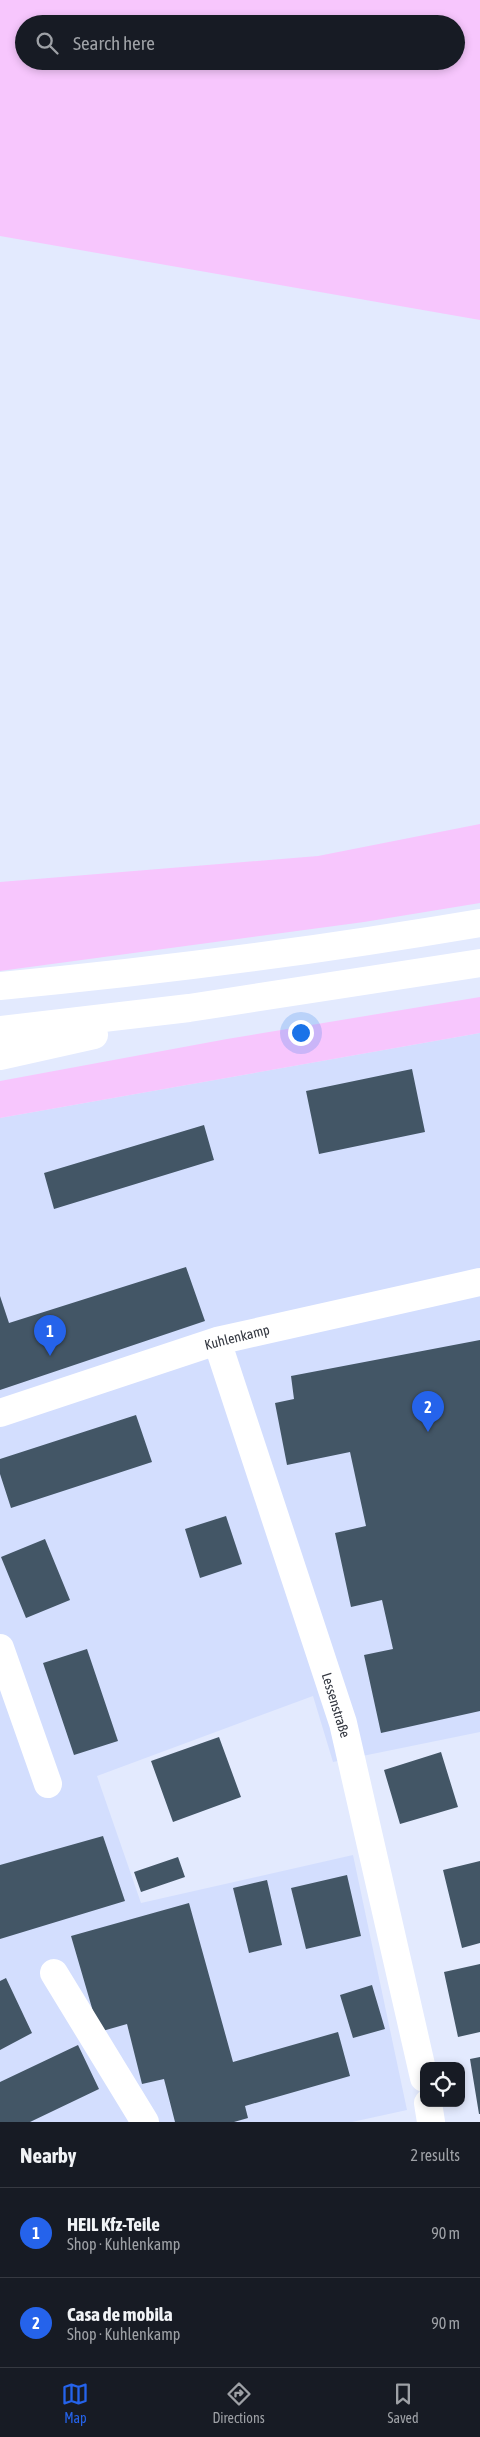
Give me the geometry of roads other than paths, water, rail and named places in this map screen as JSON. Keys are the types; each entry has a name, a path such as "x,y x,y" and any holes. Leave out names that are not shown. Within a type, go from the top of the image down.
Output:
{"main road":[{"path":"0,986 88,978 310,950 480,923"},
{"path":"0,1030 189,1008 480,963"},
{"path":"0,1056 93,1035 189,1008"},
{"name":"Kuhlenkamp","path":"0,1413 217,1341 480,1282"},
{"name":"Lessenstraße","path":"217,1341 343,1723 420,2062"},
{"path":"0,1648 48,1784"},
{"path":"54,1973 145,2122"},
{"path":"429,2107 431,2122"}],"place":[{"name":"HEIL Kfz-Teile","path":"50,1356"},
{"name":"Casa de mobila","path":"428,1432"}]}
